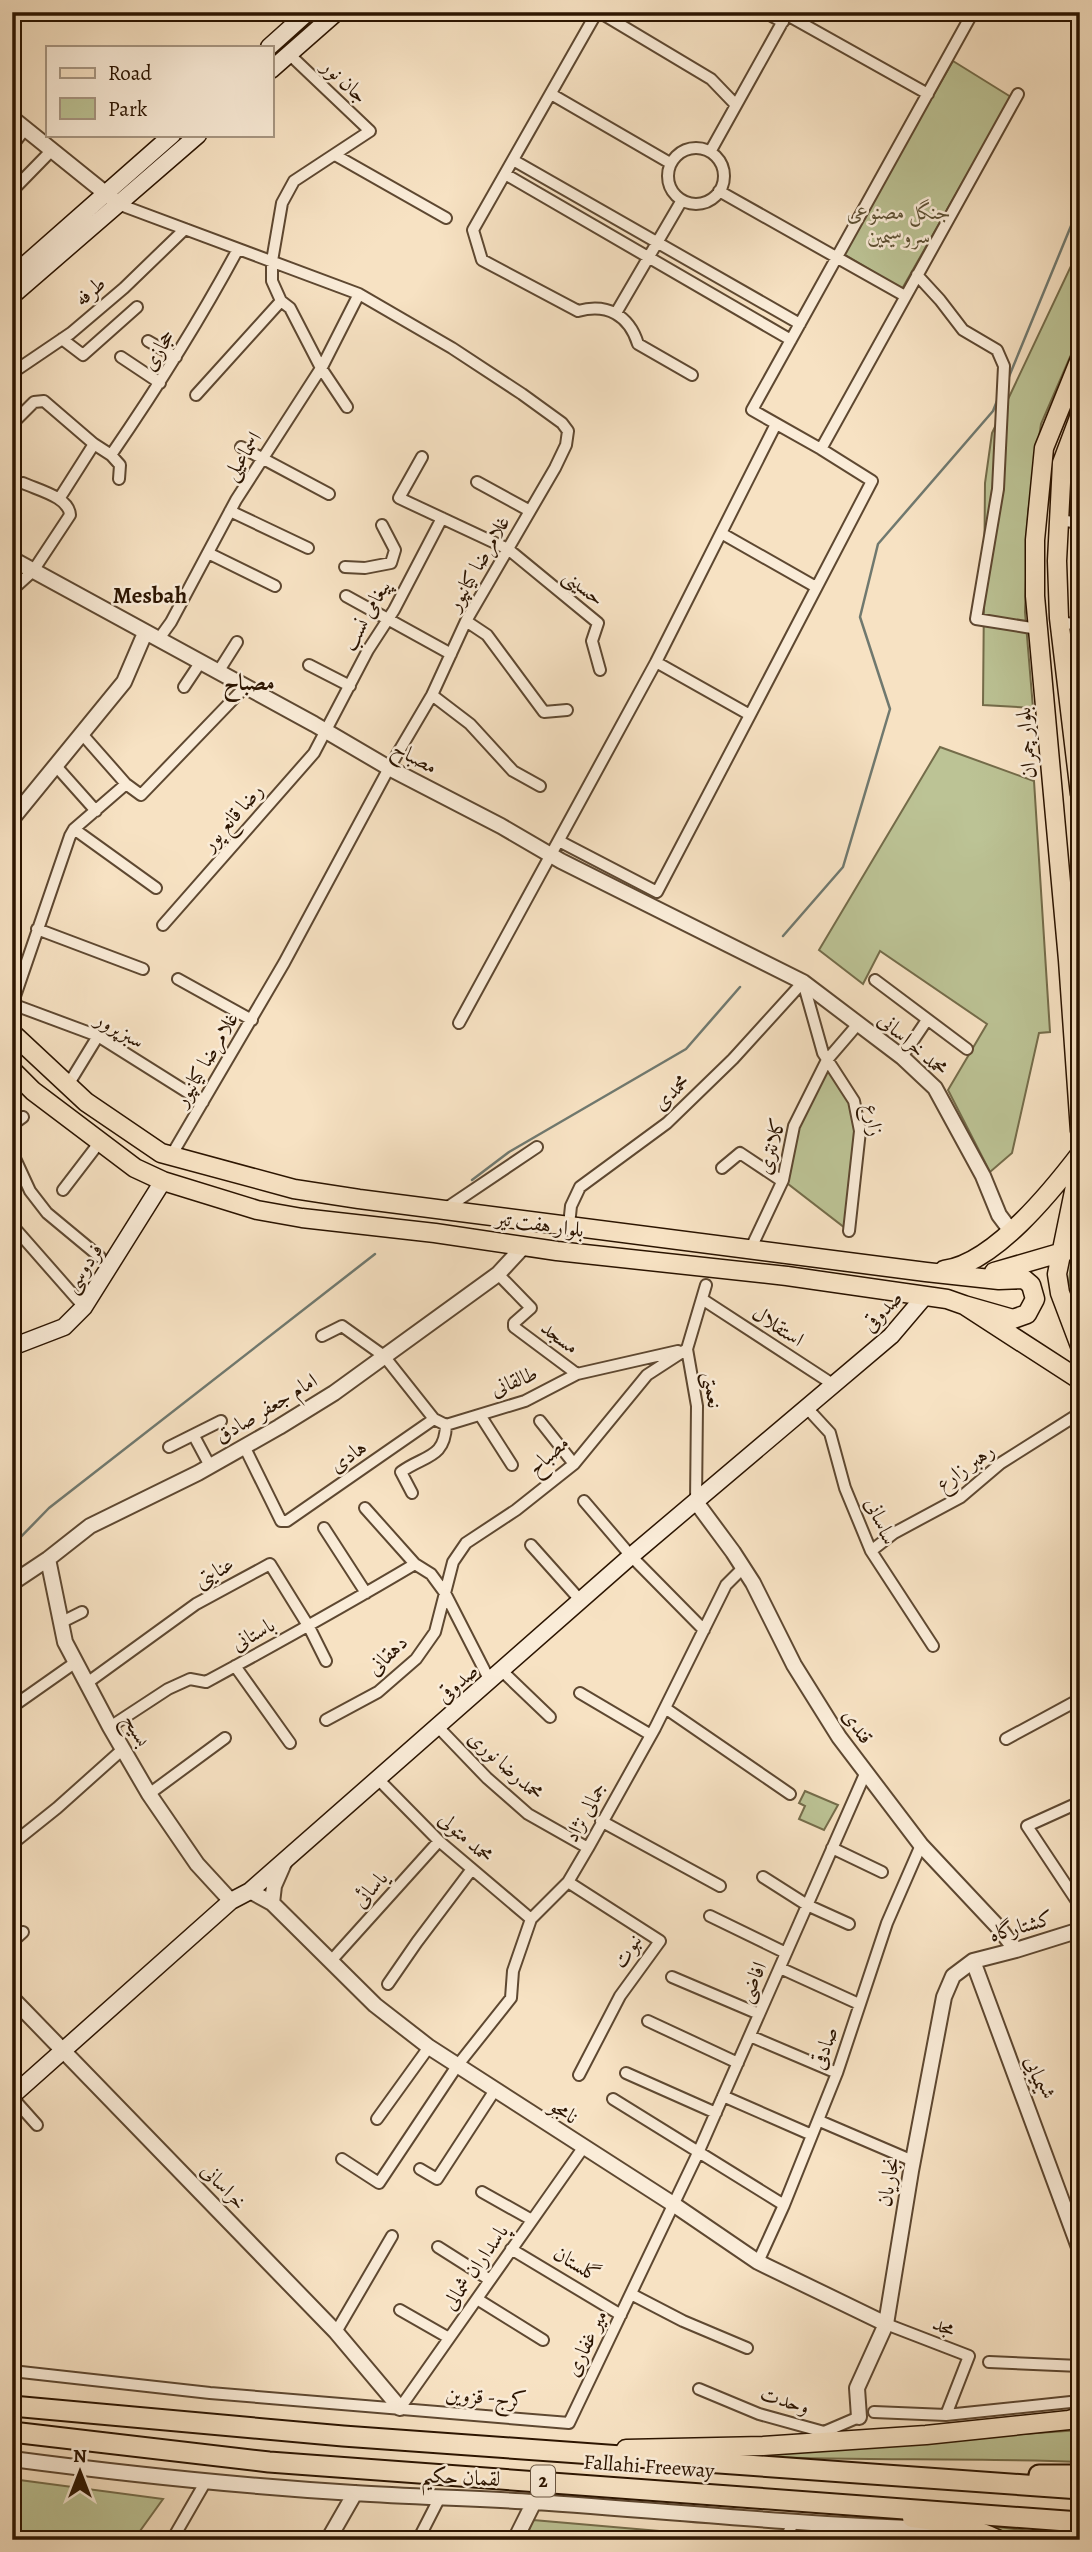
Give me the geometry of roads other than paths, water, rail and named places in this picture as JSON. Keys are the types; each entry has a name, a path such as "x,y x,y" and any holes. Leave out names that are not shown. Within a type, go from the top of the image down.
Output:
{"highway":[{"name":"Fallahi Freeway","path":"12,2406 240,2428 887,2475"},
{"name":"Fallahi Freeway","path":"12,2432 269,2462 1078,2522"},
{"path":"887,2475 1080,2474"},
{"name":"2","path":"887,2475 1080,2489"}],"main road":[{"path":"271,46 308,12"},
{"path":"273,68 337,12"},
{"path":"12,296 113,198 171,136"},
{"path":"12,276 197,136"},
{"name":"بلوار چمران","path":"1080,359 1044,448 1035,540 1035,596 1080,1131"},
{"path":"1080,415 1062,463 1057,561 1059,622 1074,696 1080,794"},
{"name":"بلوار هفت تیر","path":"12,1033 86,1102 161,1153 294,1189 926,1272 1024,1279 1031,1286 1035,1299 1027,1314 1013,1319 925,1296 787,1276 524,1246 268,1212 216,1199 163,1181 135,1168 33,1091 12,1070"},
{"name":"بلوار هفت تیر","path":"926,1272 951,1269 970,1262 992,1247 1049,1195 1080,1154"},
{"path":"1080,1162 1071,1250 1057,1273 1060,1293 1080,1346"},
{"name":"فردوسی","path":"12,1347 64,1327 84,1307 163,1181"},
{"path":"435,1233 443,1228 442,1209"},
{"path":"465,1237 458,1231 457,1224 461,1217 469,1213"},
{"path":"974,1277 1071,1250"},
{"name":"صدوقی","path":"12,2096 231,1901 250,1891 631,1556 891,1336 925,1296"},
{"name":"بلوار هفت تیر","path":"964,1305 1080,1381"},
{"path":"530,2450 763,2446 926,2435 1076,2419"},
{"path":"797,2501 956,2524 981,2531 999,2540"}],"street":[{"path":"692,375 638,344 634,331 616,313 604,308 578,312 482,260 473,230 598,12 711,79 736,105"},
{"path":"764,12 786,16 928,94"},
{"path":"559,841 657,892 872,481 752,410 928,94 968,14"},
{"path":"709,152 786,16"},
{"name":"جان نور","path":"272,261 282,203 294,181 370,131 289,54"},
{"path":"551,94 670,163"},
{"path":"821,449 1018,94"},
{"path":"12,118 113,198"},
{"path":"12,146 25,130"},
{"path":"690,148 702,148 709,152 722,164 724,176 719,191 714,198 702,204 690,204 670,188 667,176 670,163 678,153 690,148"},
{"path":"12,191 52,149"},
{"path":"335,155 446,218"},
{"path":"513,160 800,324"},
{"path":"505,174 791,340"},
{"path":"719,191 905,296"},
{"name":"غلامرضا کیانپور","path":"113,198 185,229 359,294 452,348 562,423 568,431 566,445 466,621 432,695 389,768 252,1020 172,1156"},
{"path":"616,313 682,200"},
{"name":"طرفه","path":"12,373 62,339 124,288 185,229"},
{"name":"حجازی","path":"111,455 160,383 209,303 238,249"},
{"path":"272,261 272,281 281,301 290,308 321,368 347,407"},
{"path":"917,275 962,330 997,350 1003,359 1003,416 998,489 976,619 1038,629"},
{"name":"اسماعیلی","path":"158,640 171,622 230,511 321,368 359,294"},
{"path":"197,395 281,301"},
{"path":"62,339 83,355 138,307"},
{"path":"148,341 176,357"},
{"path":"121,357 160,383"},
{"path":"12,424 34,402 44,401 94,444 111,455 120,466 119,479"},
{"path":"459,1023 656,662 776,424"},
{"path":"58,499 94,444"},
{"path":"241,447 329,494"},
{"path":"422,457 399,498 508,549"},
{"path":"477,482 530,511"},
{"path":"12,590 33,571 70,515 67,505 23,483"},
{"path":"230,511 308,548"},
{"name":"پیغامی نسب","path":"327,732 368,650 388,619 442,518"},
{"path":"1059,520 1080,523"},
{"path":"382,525 395,550 391,563"},
{"path":"721,533 816,587"},
{"name":"حسینی","path":"508,549 597,623 592,641 600,670"},
{"path":"208,553 275,586"},
{"name":"مصباح","path":"12,559 389,768 501,826 551,856 803,982"},
{"path":"345,567 365,568 391,563 411,574"},
{"path":"346,596 451,654"},
{"path":"466,621 487,635 544,712 567,710"},
{"path":"1059,622 1080,625"},
{"path":"12,819 124,682 145,633"},
{"path":"218,673 237,642"},
{"path":"656,662 750,715"},
{"path":"184,687 200,663"},
{"path":"309,665 350,686"},
{"path":"82,734 127,784 141,795 244,687"},
{"path":"432,695 470,724 513,771 540,786"},
{"name":"رضا قانع پور","path":"163,925 314,753 327,732"},
{"path":"55,765 96,811"},
{"path":"12,1005 74,828 127,784"},
{"path":"74,828 156,888"},
{"path":"37,929 143,969"},
{"path":"178,979 252,1020"},
{"path":"875,980 967,1049"},
{"name":"محمد خراسانی","path":"803,982 902,1057 935,1088 983,1176 999,1215 1011,1231"},
{"name":"زارع","path":"803,982 827,1060 854,1101 860,1131 849,1231"},
{"name":"محمدی","path":"569,1225 571,1206 580,1187 667,1123 733,1059 803,982"},
{"name":"سبزپرور","path":"12,1005 98,1036 203,1102"},
{"path":"902,1057 928,1020"},
{"name":"کلانتری","path":"751,1248 782,1181 794,1126 827,1060 858,1024"},
{"path":"68,1085 98,1036"},
{"path":"12,1125 23,1117"},
{"path":"63,1190 99,1143"},
{"path":"442,1209 537,1147"},
{"path":"12,1152 30,1191 47,1213 100,1257"},
{"path":"722,1168 740,1153 782,1181"},
{"path":"12,1225 84,1307"},
{"name":"امام جعفر صادق","path":"12,1583 90,1526 210,1466 323,1400 498,1274 524,1246"},
{"name":"مسجد","path":"498,1274 531,1308 514,1323 514,1327 577,1374"},
{"name":"نعمتی","path":"696,1502 697,1406 687,1349 706,1285"},
{"name":"استقلال","path":"702,1299 834,1385"},
{"path":"322,1336 342,1326 384,1356 434,1419 446,1426 441,1449 401,1472 412,1493"},
{"name":"مصباح","path":"445,1593 453,1562 466,1543 516,1510 574,1464 647,1375 687,1349"},
{"name":"طالقانی","path":"446,1426 525,1401 577,1374 687,1349"},
{"path":"525,1401 574,1464"},
{"name":"ساسانی","path":"807,1408 830,1433 845,1488 871,1551 933,1646"},
{"name":"رهبر زارع","path":"871,1551 894,1533 961,1497 1001,1463 1080,1413"},
{"path":"480,1415 512,1465"},
{"name":"هادی","path":"244,1446 283,1522 434,1419"},
{"path":"169,1447 221,1421"},
{"path":"194,1436 210,1466"},
{"path":"584,1501 631,1556 704,1630"},
{"name":"قندی","path":"696,1502 743,1568 794,1665 865,1774 921,1845 1016,1950"},
{"path":"365,1508 415,1564 431,1574 496,1676 550,1717"},
{"path":"324,1528 366,1593"},
{"path":"531,1545 581,1601"},
{"name":"بسیح","path":"48,1559 65,1642 110,1727 149,1794 197,1864 231,1901"},
{"name":"باستانی","path":"110,1727 168,1689 190,1679 206,1682 265,1648 309,1627 415,1564"},
{"name":"عنایتی","path":"87,1683 196,1604 267,1565 273,1566 326,1661"},
{"name":"جمالی نژاد","path":"342,2159 379,2183 457,2066 511,1998 513,1971 531,1919 568,1882 652,1735 726,1585 743,1568"},
{"name":"دهقانی","path":"326,1720 378,1692 416,1659 435,1632 445,1593"},
{"path":"60,1623 82,1612"},
{"path":"12,1707 76,1662"},
{"path":"235,1666 290,1743"},
{"path":"580,1693 652,1735"},
{"path":"1006,1739 1080,1699"},
{"path":"665,1708 790,1794"},
{"name":"محمدرضا نوری","path":"438,1727 487,1778 528,1814 588,1848"},
{"path":"149,1794 225,1738"},
{"path":"12,1844 123,1749"},
{"name":"افاضی","path":"673,2204 716,2113 865,1774"},
{"name":"محمد متولی","path":"378,1779 439,1841 531,1919"},
{"path":"1080,1802 1027,1826 1080,1906"},
{"path":"601,1821 720,1886"},
{"name":"یاسائی","path":"330,1962 439,1841"},
{"name":"صادقی","path":"758,2262 785,2205 837,2073 887,1923 921,1845"},
{"path":"832,1848 882,1872"},
{"path":"272,1903 274,1886 287,1859"},
{"path":"388,1984 472,1869"},
{"path":"763,1877 807,1905 849,1924"},
{"name":"نبوت","path":"568,1882 660,1941 620,1996 579,2075"},
{"name":"نامجو","path":"250,1891 272,1903 375,2005 429,2047 758,2262 886,2323"},
{"path":"709,1916 786,1953"},
{"name":"کشتارگاه","path":"973,1961 1080,1930"},
{"path":"12,1942 23,1932"},
{"name":"نجاریان","path":"859,2417 857,2388 886,2323 944,1997 953,1976 973,1961"},
{"name":"شیمیایی","path":"973,1961 1080,2250"},
{"path":"780,1968 859,2004"},
{"path":"671,1977 759,2014"},
{"name":"خراسانی","path":"12,1998 336,2332 400,2409"},
{"path":"648,2021 738,2063"},
{"path":"750,2036 837,2073"},
{"path":"377,2119 429,2047"},
{"path":"626,2073 716,2113"},
{"path":"419,2168 437,2179 495,2090"},
{"path":"12,2096 37,2125"},
{"path":"723,2096 812,2135"},
{"path":"613,2099 785,2205"},
{"path":"822,2122 913,2161"},
{"name":"پاسداران شمالی","path":"400,2409 583,2148"},
{"path":"482,2192 532,2220"},
{"name":"میر غفاری","path":"569,2423 673,2204"},
{"path":"336,2332 392,2236"},
{"path":"438,2247 490,2280"},
{"name":"گلستان","path":"511,2249 621,2315"},
{"path":"631,2294 683,2321 747,2348"},
{"path":"477,2299 543,2340"},
{"path":"400,2310 449,2338"},
{"name":"مجد","path":"886,2323 969,2356 946,2415"},
{"path":"989,2362 1080,2367"},
{"name":"کرج- قزوین","path":"12,2371 210,2393 569,2423"},
{"name":"وحدت","path":"699,2389 759,2414 824,2432 859,2417"},
{"path":"874,2412 946,2415 1080,2401"},
{"name":"لقمان حکیم","path":"12,2459 206,2481 355,2493 683,2512 793,2524 965,2530 991,2540"},
{"path":"173,2540 206,2481"},
{"path":"335,2537 355,2493"},
{"path":"418,2540 440,2497"},
{"path":"516,2540 534,2502"},
{"path":"785,2540 793,2524"}],"waterway":[{"path":"1080,33 1080,39"},
{"path":"1008,379 1080,204"},
{"path":"783,936 843,867 890,709 860,617 878,544 993,411 997,401"},
{"path":"472,1180 509,1152 686,1049 740,987"},
{"path":"12,1546 49,1508 375,1254"}],"district":[{"name":"Mesbah","path":"150,595"},
{"name":"مصباح","path":"249,682"}],"park label":[{"name":"جنگل مصنوعی سروسیمین","path":"899,224"}]}
